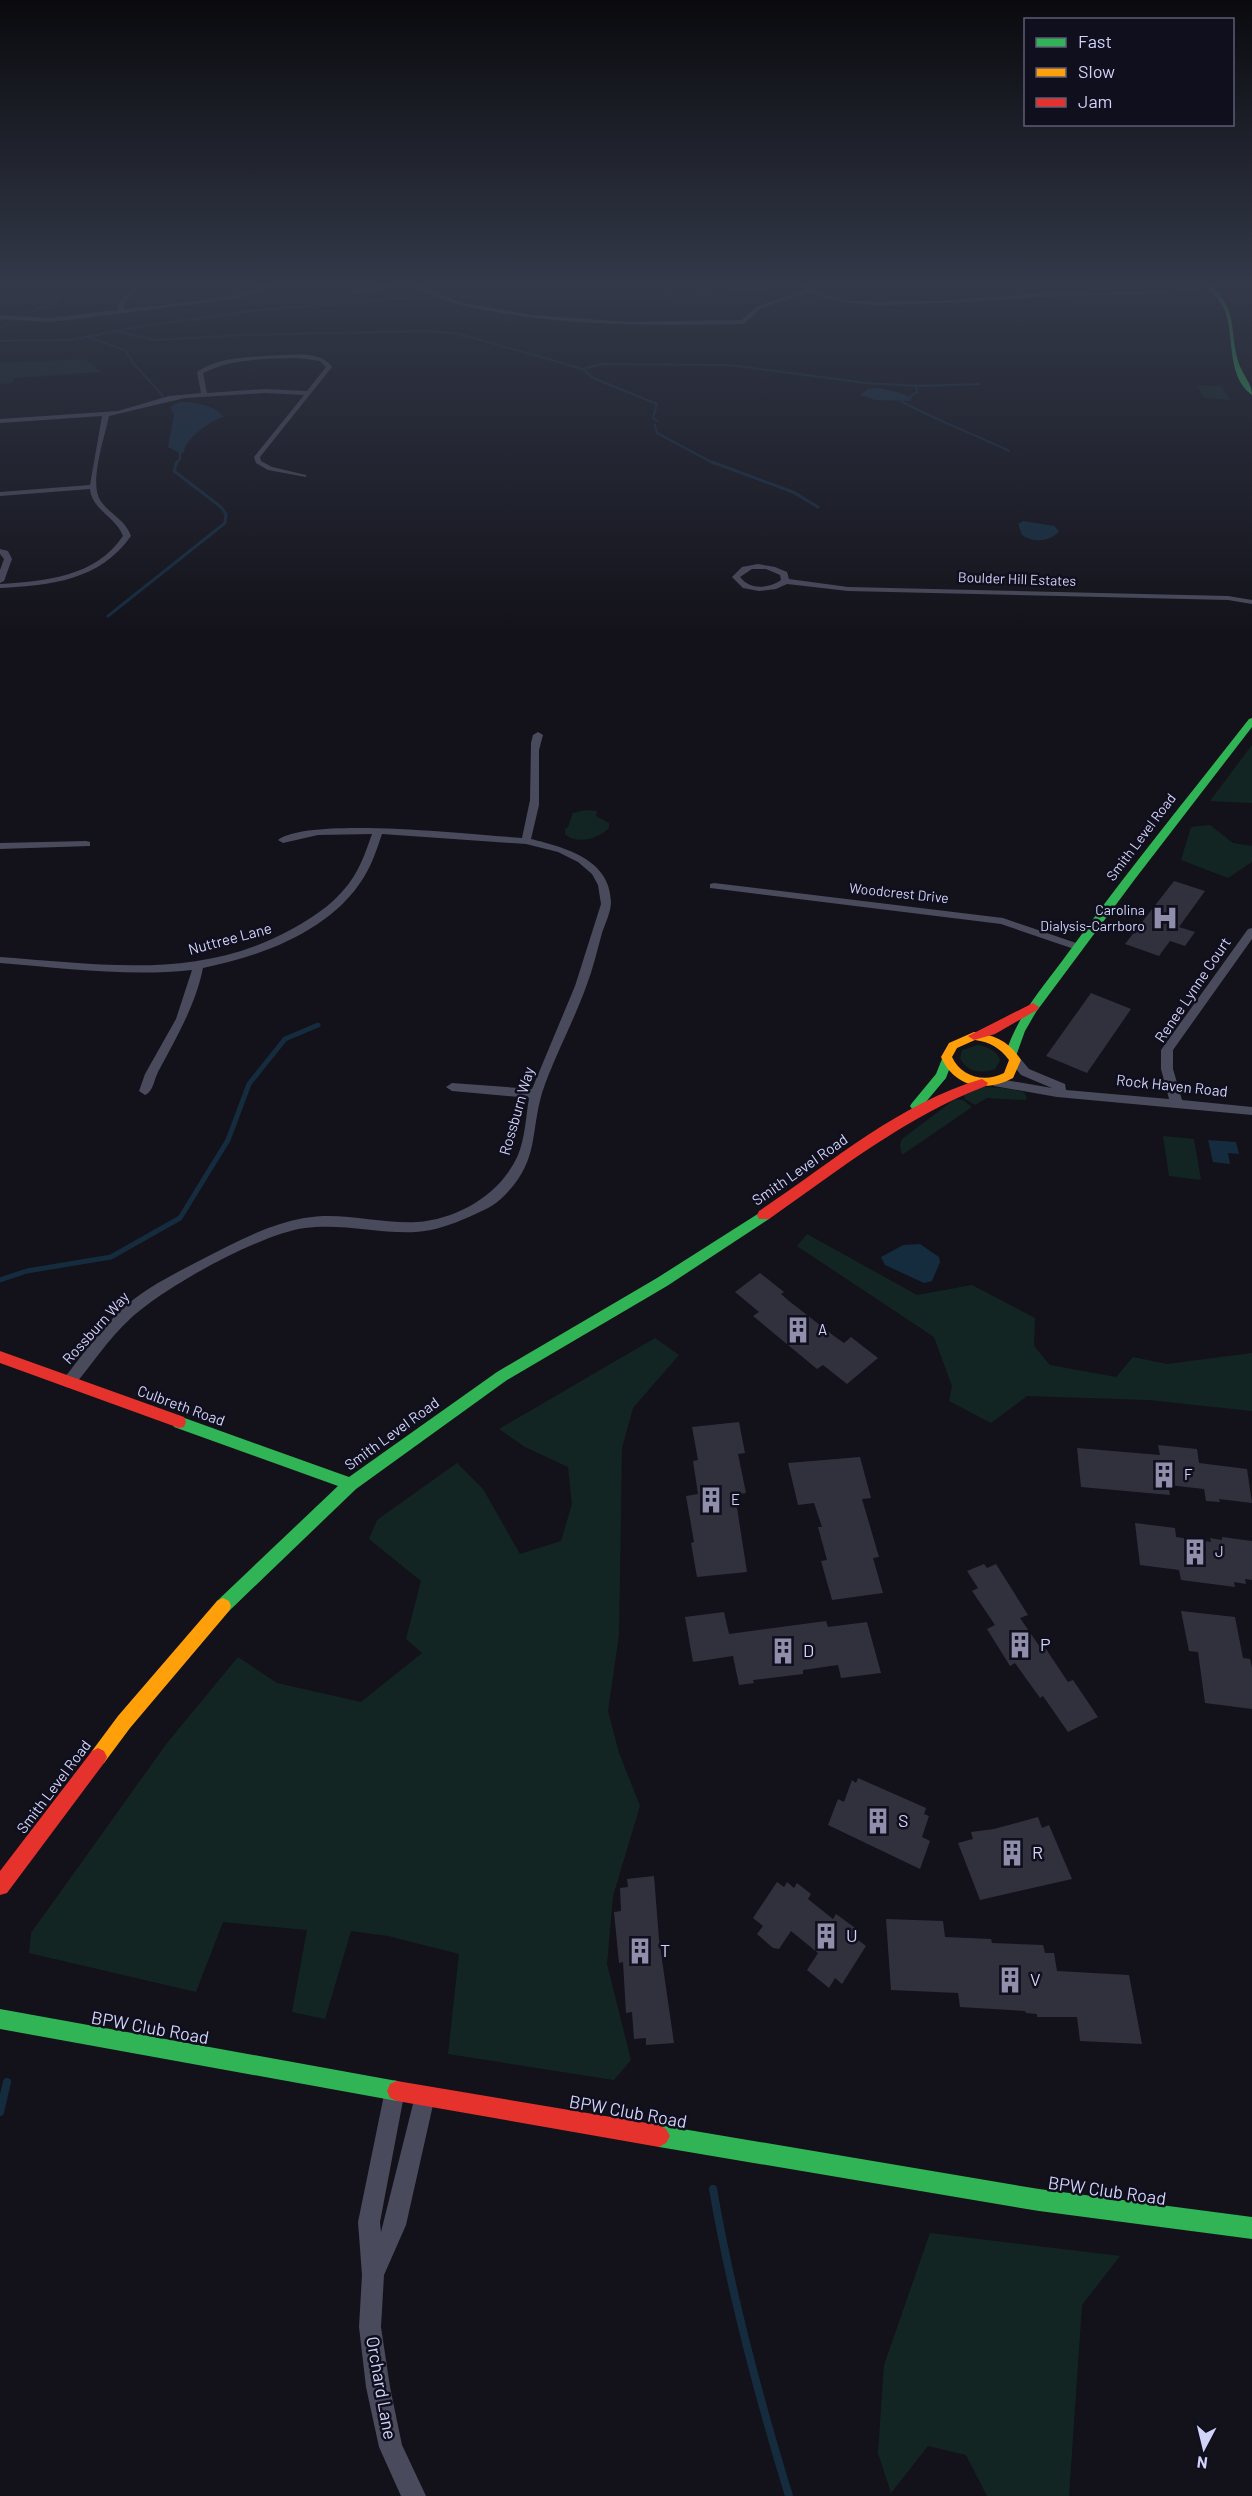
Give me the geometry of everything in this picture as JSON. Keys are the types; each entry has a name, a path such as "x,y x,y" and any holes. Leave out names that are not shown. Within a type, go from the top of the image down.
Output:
{"main road":[{"name":"Smith Level Road","path":"1013,1057 1018,1033 1078,947 1252,721"},
{"name":"Smith Level Road","path":"974,1036 991,1031 1038,1005"},
{"path":"974,1036 997,1041 1013,1057 1011,1074 988,1083 959,1076 946,1062 948,1047 954,1041 974,1036"},
{"name":"Smith Level Road","path":"902,1120 934,1087 942,1075 946,1062"},
{"name":"Smith Level Road","path":"0,1886 124,1722 211,1617 351,1484 502,1376 662,1282 902,1120 952,1093 988,1083"},
{"name":"Culbreth Road","path":"0,1357 351,1484"},
{"name":"BPW Club Road","path":"0,2019 425,2096 1028,2198 1252,2229"}],"street":[{"path":"0,421 106,414 138,409 159,401"},
{"path":"302,401 257,457 258,462 270,469 304,476"},
{"path":"0,586 65,578 105,561 115,553 127,536 125,528 99,503 92,487 106,414"},
{"path":"0,494 92,487"},
{"path":"0,551 5,553 8,559 0,581"},
{"name":"Boulder Hill Estates","path":"785,581 784,574 768,567 746,568 736,577 746,586 762,589 777,587 785,581 849,589 1228,598 1251,603"},
{"path":"526,841 535,800 534,746 538,735"},
{"name":"Rossburn Way","path":"69,1382 123,1317 140,1302 168,1283 254,1238 304,1223 341,1221 417,1227 449,1220 482,1206 499,1193 515,1174 525,1153 536,1094 581,986 606,904 603,885 596,872 582,860 562,850 526,841 378,831 318,832 283,840"},
{"name":"Nuttree Lane","path":"0,960 135,968 198,966 278,942 320,917 358,879 378,831"},
{"path":"0,846 86,844"},
{"name":"Woodcrest Drive","path":"714,886 1003,921 1078,947"},
{"name":"Renee Lynne Court","path":"1177,1104 1167,1069 1167,1050 1252,931"},
{"path":"145,1091 150,1076 187,1006 195,984 198,966"},
{"name":"Rock Haven Road","path":"1013,1057 1025,1072 1036,1078 1089,1095"},
{"name":"Rock Haven Road","path":"988,1083 1051,1092 1252,1111"},
{"path":"452,1087 536,1094"},
{"name":"Orchard Lane","path":"395,2090 369,2222 373,2275 370,2328 378,2387 391,2447 414,2496"},
{"name":"Orchard Lane","path":"373,2275 395,2225 425,2096"}],"green space":[{"path":"1252,745 1252,803 1210,801"},
{"path":"586,810 597,811 596,816 609,823 609,828 593,838 581,840 565,834 573,813"},
{"path":"1210,825 1233,843 1252,846 1252,862 1228,878 1181,860 1191,827"},
{"path":"978,1045 995,1052 1000,1061 995,1069 975,1071 963,1063 960,1058 962,1050"},
{"path":"983,1087 1024,1092 1027,1098 1025,1100 987,1098 975,1105 965,1099 963,1093"},
{"path":"955,1099 963,1100 972,1107 902,1155 900,1145 902,1139"},
{"path":"1163,1136 1194,1139 1201,1180 1169,1176"},
{"path":"807,1234 917,1295 972,1285 1035,1318 1034,1346 1050,1365 1116,1377 1133,1357 1167,1364 1252,1353 1252,1411 1149,1400 1027,1396 991,1423 949,1401 952,1386 934,1337 797,1246"},
{"path":"655,1338 679,1355 633,1408 622,1448 619,1635 608,1711 619,1753 640,1806 613,1896 607,1964 631,2060 614,2080 448,2054 459,1954 388,1936 351,1931 325,2019 292,2012 307,1930 223,1922 196,1992 29,1953 31,1933 167,1743 238,1657 277,1683 361,1702 422,1653 406,1639 421,1581 369,1539 377,1520 457,1463 483,1489 520,1554 561,1541 572,1504 568,1467 525,1447 499,1429"},
{"path":"930,2233 1120,2256 1082,2305 1069,2496 987,2496 966,2455 928,2446 891,2493 878,2453 884,2365"}],"water":[{"path":"180,402 204,405 221,413 224,417 200,430 181,454 168,447 174,415 170,407"},
{"path":"1023,521 1054,526 1059,531 1047,539 1026,538 1022,535 1018,524"},
{"path":"1208,1140 1236,1142 1239,1154 1228,1153 1230,1164 1213,1162"},
{"path":"920,1244 939,1257 940,1262 932,1281 924,1283 885,1265 881,1257 903,1245"}],"building":[{"name":"Carolina Dialysis-Carrboro","path":"1174,881 1205,891 1179,927 1195,932 1185,946 1170,941 1159,956 1125,944"},
{"path":"1091,993 1131,1009 1087,1073 1046,1056"},
{"name":"A","path":"760,1273 784,1292 781,1294 789,1301 834,1336 844,1343 851,1337 878,1358 847,1384 823,1365 817,1369 753,1316 759,1312 735,1292"},
{"name":"E","path":"739,1422 745,1453 738,1454 746,1493 735,1495 747,1572 697,1577 686,1496 698,1494 693,1461 698,1460 692,1427"},
{"name":"F","path":"1158,1445 1197,1449 1199,1463 1247,1469 1252,1503 1219,1499 1220,1502 1206,1501 1204,1489 1168,1485 1170,1495 1081,1487 1077,1448 1160,1455"},
{"path":"860,1457 871,1498 862,1499 879,1557 873,1558 883,1593 832,1600 821,1561 827,1560 818,1527 822,1527 814,1503 798,1505 788,1463"},
{"name":"J","path":"1135,1523 1175,1528 1176,1537 1211,1542 1210,1538 1222,1540 1222,1537 1252,1541 1252,1580 1245,1579 1246,1584 1234,1582 1235,1587 1181,1580 1179,1570 1140,1565"},
{"name":"P","path":"984,1564 987,1568 996,1564 1028,1615 1020,1618 1042,1650 1046,1649 1068,1682 1073,1680 1098,1717 1068,1732 1043,1696 1040,1698 1015,1663 1010,1666 987,1629 995,1625 972,1591 978,1588 967,1571"},
{"path":"1181,1611 1235,1617 1243,1658 1250,1659 1252,1668 1252,1709 1205,1703 1198,1652 1189,1651"},
{"name":"D","path":"724,1612 729,1634 826,1621 828,1627 867,1622 881,1673 841,1678 838,1665 803,1670 803,1674 753,1680 754,1683 739,1685 733,1656 693,1662 685,1617"},
{"name":"S","path":"858,1778 926,1808 924,1814 929,1816 922,1837 930,1841 920,1869 828,1825 838,1799 844,1802 852,1780 856,1783"},
{"name":"R","path":"1038,1817 1042,1828 1049,1825 1072,1879 980,1900 958,1843 973,1839 971,1832 994,1829"},
{"name":"T","path":"654,1876 659,1939 674,2043 646,2045 646,2038 634,2039 632,2012 626,2013 623,1962 619,1963 614,1912 621,1911 620,1888 628,1887 627,1879"},
{"name":"U","path":"777,1882 784,1887 787,1882 794,1888 797,1883 811,1894 808,1899 833,1919 836,1914 858,1930 854,1937 866,1946 842,1984 835,1978 829,1988 807,1970 818,1953 791,1931 779,1949 773,1948 757,1934 763,1926 753,1918"},
{"name":"V","path":"886,1919 943,1921 945,1937 991,1939 992,1943 1043,1945 1045,1953 1054,1953 1057,1971 1129,1975 1142,2044 1080,2041 1077,2017 1037,2017 1037,2014 1025,2011 960,2007 958,1993 891,1990"}],"waterway":[{"path":"651,401 657,404 653,418 657,421"},
{"path":"902,402 1009,451"},
{"path":"655,425 657,433 715,464"},
{"path":"177,462 180,459 180,448"},
{"path":"108,616 225,523 226,514 221,507 174,471 177,462"},
{"path":"712,462 793,492 818,507"},
{"path":"0,1280 27,1271 111,1257 180,1218 228,1140 249,1084 285,1039 318,1025"},
{"path":"0,2112 7,2082"},
{"path":"713,2189 746,2344 789,2496"}],"traffic: fast":[{"path":"1012,1053 1025,1020 1039,1000 1131,876 1252,721"},
{"path":"916,1106 942,1075 946,1062"},
{"path":"223,1606 351,1484 502,1376 662,1282 764,1215"},
{"path":"179,1422 351,1484"},
{"path":"0,2019 397,2091"},
{"path":"659,2136 1039,2200 1252,2228"}],"traffic: slow":[{"path":"974,1036 993,1040 1007,1050 1015,1060 1009,1075 996,1082 979,1082 951,1068 947,1057 953,1046 974,1036"},
{"path":"98,1757 124,1722 223,1606"}],"traffic: jam":[{"path":"974,1036 991,1031 1033,1007"},
{"path":"764,1215 896,1124 952,1094 982,1083"},
{"path":"0,1357 179,1422"},
{"path":"0,1886 98,1757"},
{"path":"397,2091 659,2136"}],"place":[{"name":"Carolina Dialysis-Carrboro","path":"1165,918"},
{"name":"A","path":"798,1330"},
{"name":"F","path":"1164,1475"},
{"name":"E","path":"711,1500"},
{"name":"J","path":"1195,1552"},
{"name":"P","path":"1020,1645"},
{"name":"D","path":"783,1651"},
{"name":"S","path":"878,1821"},
{"name":"R","path":"1012,1853"},
{"name":"U","path":"826,1936"},
{"name":"T","path":"640,1951"},
{"name":"V","path":"1010,1980"}]}
